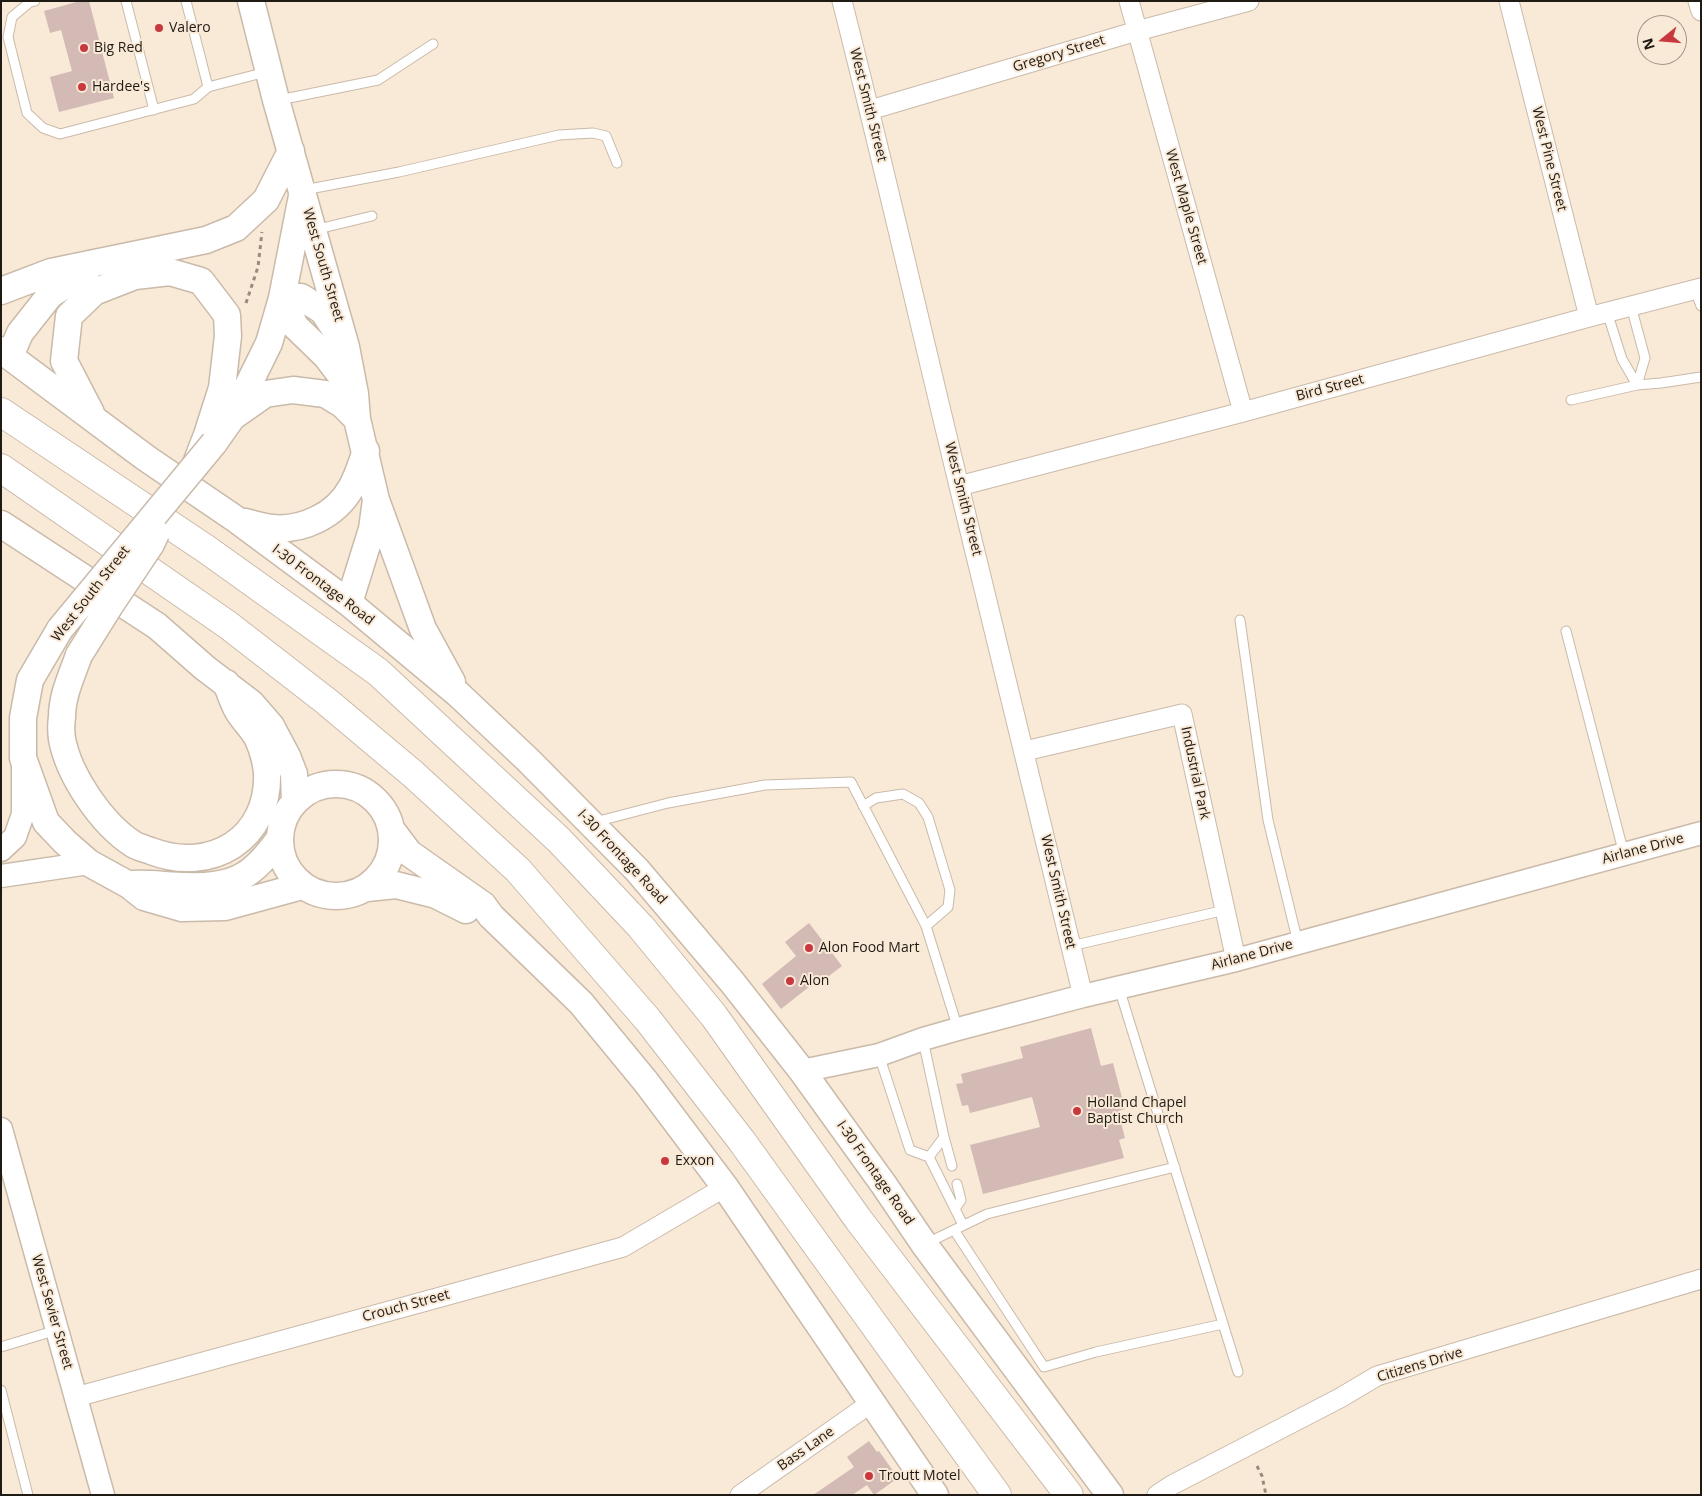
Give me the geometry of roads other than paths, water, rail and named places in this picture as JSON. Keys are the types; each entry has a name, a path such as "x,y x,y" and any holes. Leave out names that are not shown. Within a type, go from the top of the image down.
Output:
{"highway":[{"path":"1,412 206,549 378,672 559,840 642,927 714,1016 858,1219 1069,1495"},
{"path":"1,468 228,625 326,701 413,774 518,870 648,1020 741,1140 997,1495"}],"main road":[{"name":"West South Street","path":"251,1 276,100 346,347 356,407 376,500 423,630 458,694"},
{"path":"1,290 51,272 206,240 236,228 266,200 291,151"},
{"name":"West South Street","path":"302,193 282,298 269,343 233,416 214,443 163,506 60,629 30,680 23,718 23,758 46,822 65,842 89,862 129,885 144,897 182,908 225,907 302,886"},
{"path":"6,353 50,295 79,276 95,262"},
{"path":"94,418 64,361 69,316 94,292 135,276 170,272 202,281 227,316 228,336 222,388 207,435 194,467"},
{"path":"282,298 301,297 323,311 346,347"},
{"name":"West South Street","path":"282,298 295,326 326,356 356,407"},
{"name":"I-30 Frontage Road","path":"6,353 146,458 237,520 349,602 458,694 528,760 636,870 732,982 802,1071 924,1244 1110,1495"},
{"path":"233,416 264,394 294,390 324,394 343,405 356,407"},
{"path":"237,520 271,528 309,524 342,502 350,489 366,451"},
{"name":"West South Street","path":"349,602 372,529 376,500"},
{"path":"163,506 159,527 151,544 79,655 66,690 62,715 62,738 68,760 85,794 110,824 134,844 165,856 199,858 221,853 238,842 254,826 266,796 267,770 258,739 237,710 226,683"},
{"path":"1,524 157,626 205,668 251,703 275,732 287,756 294,774 295,801"},
{"path":"331,784 345,784 364,792 380,804 387,816 391,829 390,856 377,880 354,894 341,897 314,893 302,886 285,865 281,852 280,838 282,825 287,812 295,801 318,787 331,784"},
{"path":"391,829 408,853 484,905 491,916 581,1003 646,1082 725,1187 935,1495"},
{"path":"129,885 145,883 188,886 223,883 242,877 269,854 280,838"},
{"path":"366,888 396,885 436,895 473,913 491,916"}],"street":[{"name":"West Smith Street","path":"842,1 870,110 959,486 1026,752 1083,996"},
{"name":"West Maple Street","path":"1129,1 1243,412"},
{"name":"Gregory Street","path":"870,110 1137,31 1249,1"},
{"name":"West Pine Street","path":"1508,1 1589,317"},
{"path":"1698,1 1701,12"},
{"name":"Bird Street","path":"959,486 1243,412 1631,306 1699,295"},
{"name":"Industrial Park","path":"1026,752 1182,714 1236,960"},
{"path":"1,850 15,837 22,814 23,758"},
{"name":"Airlane Drive","path":"802,1071 879,1055 958,1029 1119,987 1236,960 1701,833"},
{"path":"1,876 89,862"},
{"name":"West Sevier Street","path":"1,1129 103,1495"},
{"name":"Crouch Street","path":"76,1397 623,1247 725,1187"},
{"name":"Citizens Drive","path":"1157,1495 1172,1485 1340,1398 1377,1376 1701,1279"},
{"name":"Bass Lane","path":"740,1495 871,1403"}],"lane":[{"path":"35,1 30,2 12,17 8,37 27,112 43,128 60,134 194,99 208,87 269,72"},
{"path":"126,1 154,110"},
{"path":"186,1 208,87"},
{"path":"276,100 378,80 433,44"},
{"path":"302,193 559,135 593,132 606,136 617,163"},
{"path":"314,230 372,216"},
{"path":"1631,306 1645,358 1637,384"},
{"path":"1608,312 1622,359 1637,384"},
{"path":"1571,400 1637,384 1661,383 1701,377"},
{"path":"1240,620 1268,820 1298,943"},
{"path":"1566,631 1624,854"},
{"path":"591,824 668,803 765,785 851,782 926,926 958,1029"},
{"path":"863,806 876,798 903,794 919,804 928,817 950,890 948,907 926,926"},
{"path":"1071,946 1225,910"},
{"path":"1119,987 1238,1372"},
{"path":"923,1039 944,1138 952,1166"},
{"path":"879,1055 910,1150 929,1157 963,1225"},
{"path":"929,1157 944,1138"},
{"path":"924,1244 986,1214 1174,1167"},
{"path":"955,1209 961,1200 957,1184"},
{"path":"954,1230 1044,1368 1096,1352 1223,1324"},
{"path":"1,1348 57,1330"},
{"path":"1,1390 28,1495"}],"place":[{"name":"Valero","path":"159,28"},
{"name":"Big Red","path":"84,48"},
{"name":"Hardee's","path":"82,87"},
{"name":"Alon Food Mart","path":"809,948"},
{"name":"Alon","path":"790,981"},
{"name":"Holland Chapel Baptist Church","path":"1077,1111"},
{"name":"Exxon","path":"665,1161"},
{"name":"Troutt Motel","path":"869,1476"}]}
